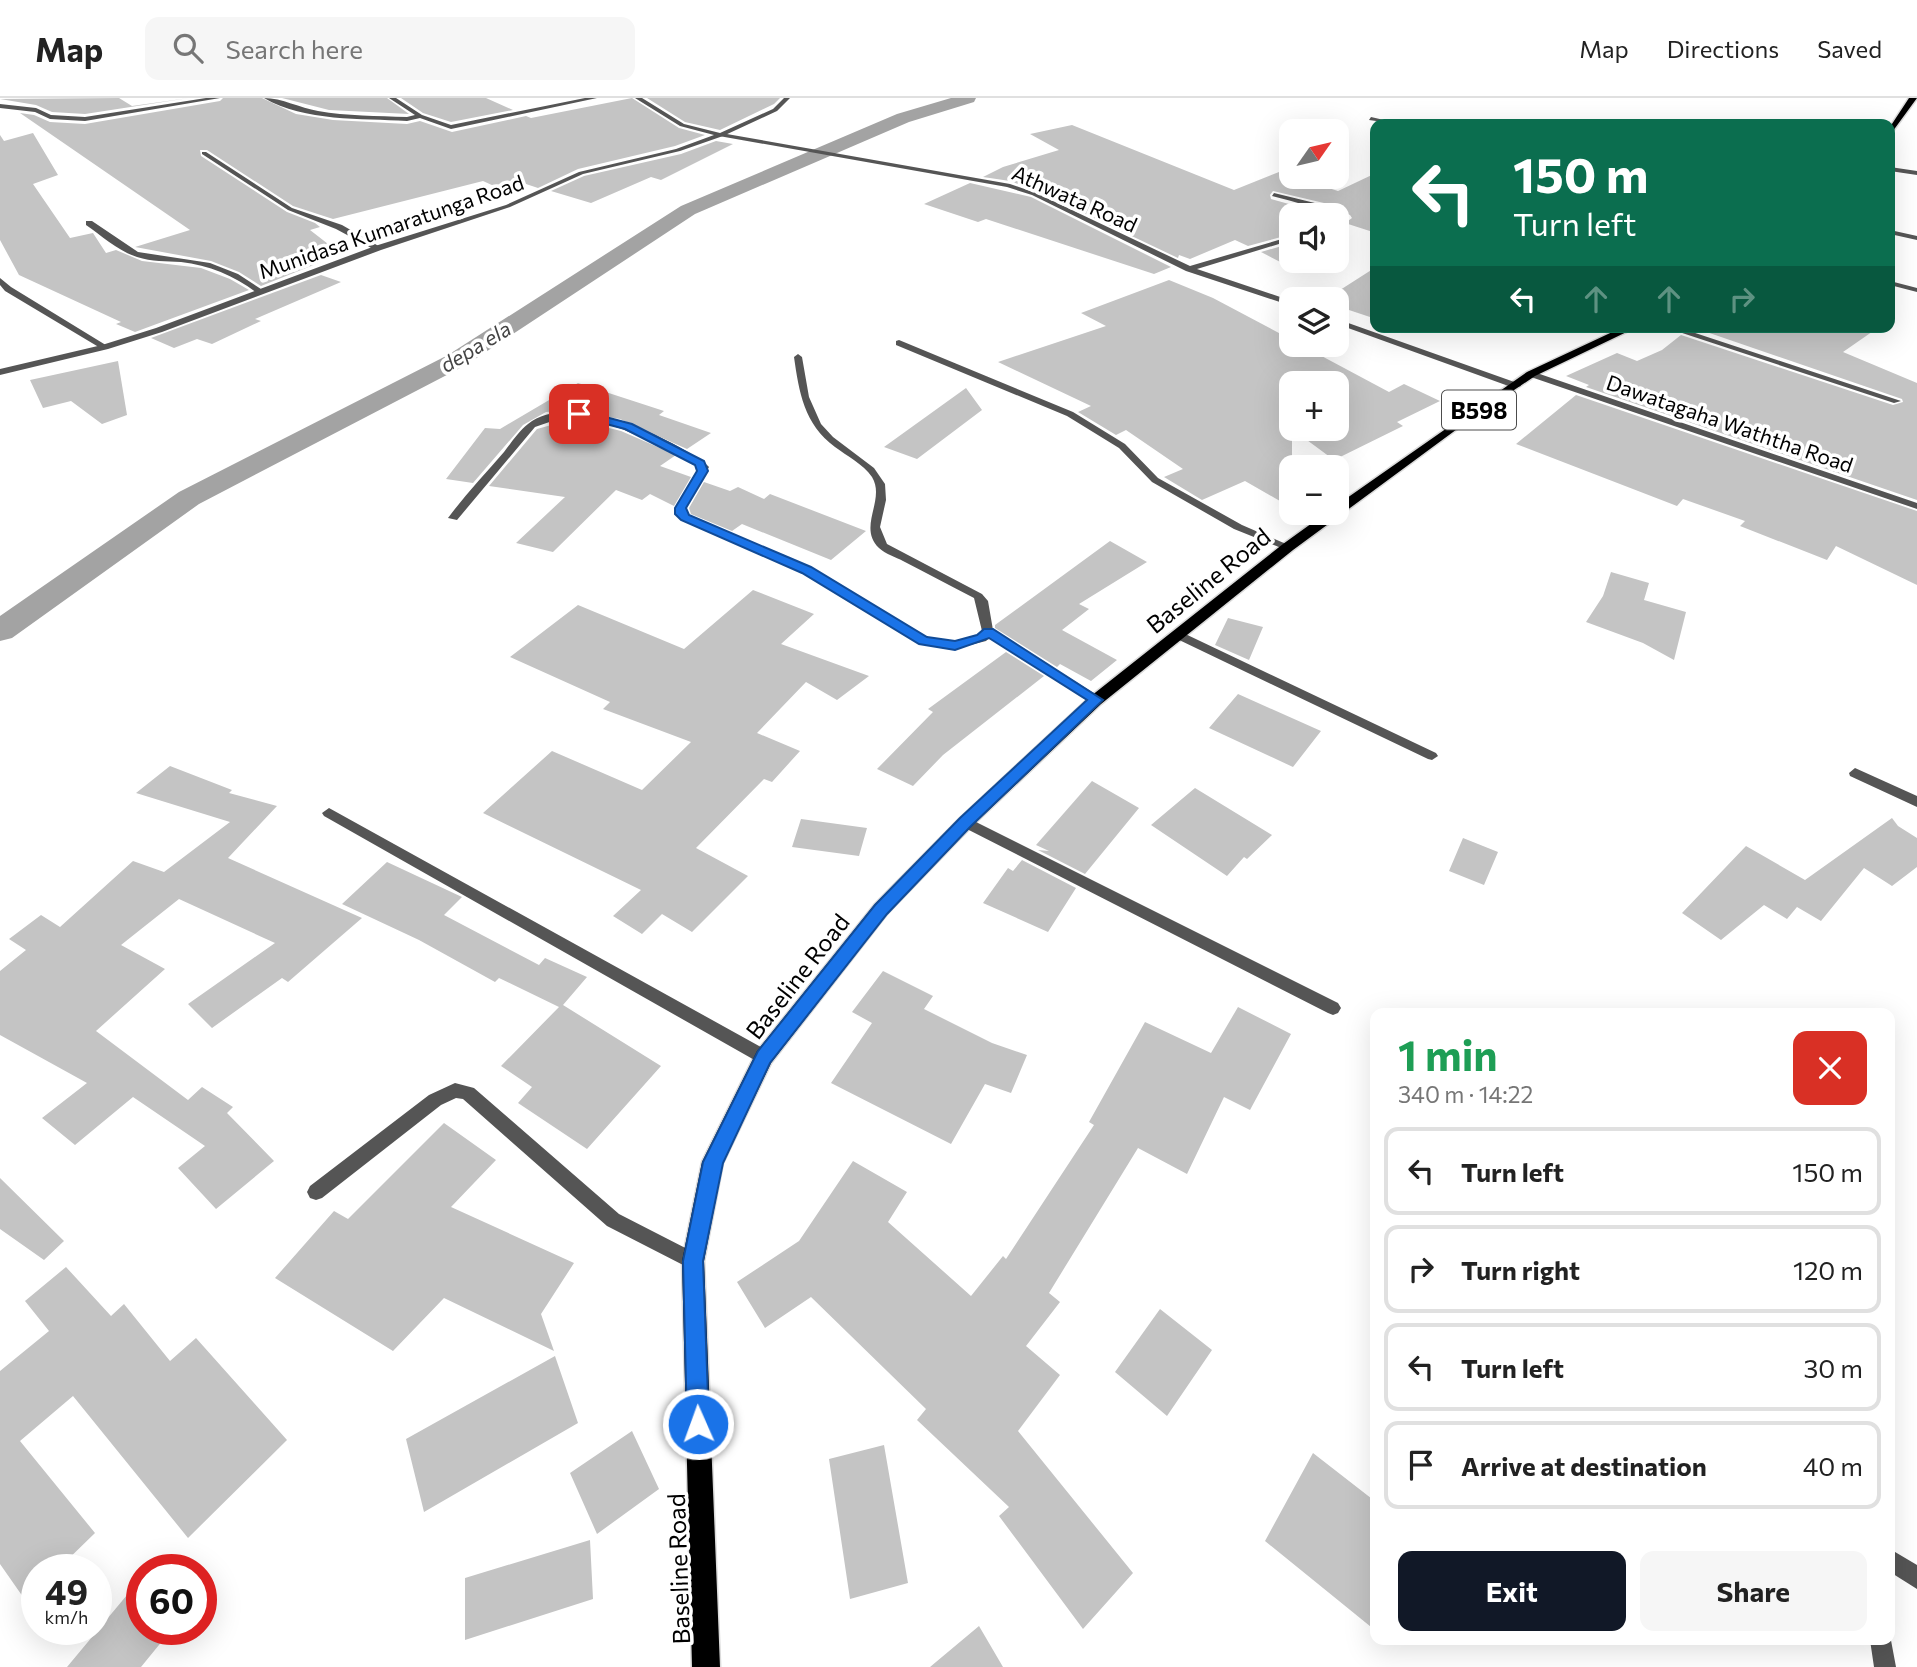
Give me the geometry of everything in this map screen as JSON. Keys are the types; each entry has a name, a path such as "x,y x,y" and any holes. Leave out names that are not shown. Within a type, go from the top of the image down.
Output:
{"main road":[{"path":"1895,125 1913,98"},
{"name":"Baseline Road","path":"1349,503 1531,374 1619,333"},
{"name":"Baseline Road","path":"706,1667 693,1261 713,1162 764,1057 881,909 966,822 1096,700 1318,525"}],"street":[{"path":"0,106 36,110 50,117 85,119 217,98"},
{"path":"267,98 313,113 407,119 420,116"},
{"path":"392,98 420,116 451,127 594,98"},
{"name":"Athwata Road","path":"638,98 682,125 721,135 835,157 1008,185 1034,194 1189,270 1279,300"},
{"name":"Munidasa Kumaratunga Road","path":"0,372 105,347 159,330 378,248 508,206 581,173 678,150 721,135 775,110 787,98"},
{"path":"1371,118 1375,119"},
{"path":"204,153 290,209 339,227 378,248"},
{"path":"1895,170 1917,173"},
{"path":"1274,195 1308,203"},
{"path":"89,223 135,254 160,261 188,261 213,266 250,283 260,291"},
{"path":"1895,233 1917,238"},
{"path":"1189,270 1279,241"},
{"path":"0,279 8,289 105,347"},
{"path":"1895,284 1917,290"},
{"path":"1349,325 1370,333"},
{"path":"1370,333 1517,386"},
{"path":"1687,333 1898,401"},
{"path":"899,343 1070,414 1122,446 1155,480 1238,527 1288,547"},
{"path":"798,357 808,409 824,433 867,467 880,483 881,500 876,512 874,532 883,546 978,596 982,601 988,632 1096,700"},
{"name":"Dawatagaha Waththa Road","path":"1531,374 1917,506"},
{"path":"453,518 532,425 548,418 579,414 628,426 700,463 703,471 681,508 681,514 685,518 807,570 924,641 955,645 982,638 988,632"},
{"path":"1179,635 1432,756"},
{"path":"1855,773 1917,802"},
{"path":"329,813 764,1057"},
{"path":"966,822 1333,1008"},
{"path":"316,1192 435,1100 455,1090 468,1093 613,1220 693,1261"},
{"path":"1895,1563 1917,1578"},
{"path":"1882,1645 1885,1667"}],"building":[{"path":"119,98 132,106 189,98 85,114 52,112 36,105 0,99"},
{"path":"223,98 262,98 296,114 333,120 407,124 420,121 452,132 632,98 679,128 705,135 675,146 578,169 538,188 514,180 494,186 483,181 333,219 293,206 207,150 200,150 201,156 287,212 315,223 320,227 310,230 341,254 261,286 239,272 211,261 135,247 190,230 20,113 34,115 50,122 85,124 220,101"},
{"path":"282,98 387,98 409,114 329,110"},
{"path":"401,98 486,98 513,110 451,122 423,113"},
{"path":"647,98 780,98 774,104 720,130 685,122"},
{"path":"1072,125 1234,190 1279,172 1279,189 1338,191 1349,189 1349,186 1370,176 1370,231 1349,224 1352,218 1349,215 1349,203 1324,203 1273,191 1271,199 1285,203 1279,203 1279,238 1248,246 1235,240 1190,259 1179,255 1178,258 1037,191 1010,181 983,177 1003,167 1059,150 1030,134"},
{"path":"33,133 58,175 33,184 70,238 93,233 106,253 116,250 142,261 201,268 249,290 135,332 116,324 121,322 19,275 0,240 0,135 4,141"},
{"path":"716,141 733,144 661,180 651,177 591,203 551,191 584,176 681,154"},
{"path":"970,183 1031,197 1171,267 1154,274 986,219 978,222 924,204"},
{"path":"1279,247 1279,261 1261,252"},
{"path":"1370,271 1370,317 1349,310 1349,287 1345,287"},
{"path":"321,275 341,282 255,319 261,321 212,344 197,339 174,348 151,338"},
{"path":"1169,280 1213,298 1279,333 1279,357 1323,357 1389,392 1404,384 1440,401 1397,422 1403,426 1344,455 1327,455 1308,441 1349,441 1349,371 1279,371 1279,441 1292,441 1292,455 1279,455 1279,501 1245,481 1202,500 1164,477 1183,469 1126,430 1116,435 1078,412 1091,406 998,362 1106,326 1081,313"},
{"path":"1710,333 1870,333 1843,352 1917,383 1917,500 1586,387 1589,385 1566,376 1617,353 1637,361 1662,350 1681,335 1893,405 1903,402 1902,399"},
{"path":"118,361 127,415 102,424 71,401 43,408 30,380"},
{"path":"578,383 664,411 659,415 711,433 687,449 620,419 569,410 546,412 523,425 473,483 446,479 485,428 500,429"},
{"path":"966,388 982,410 917,459 884,447"},
{"path":"1576,395 1917,511 1917,585 1836,546 1827,560 1740,526 1745,521 1683,499 1677,506 1516,444"},
{"path":"573,419 621,431 676,455 660,466 691,477 674,506 650,494 642,500 616,490 553,552 516,543 565,497 489,486 537,429"},
{"path":"704,482 730,491 738,487 764,499 770,494 866,531 831,560 742,524 732,531 691,514 689,508"},
{"path":"1110,541 1147,562 1079,604 1089,609 1062,630 1117,660 1091,681 1060,664 1057,667 995,628 995,625"},
{"path":"1611,572 1649,583 1644,600 1686,612 1674,660 1643,643 1586,622 1603,596"},
{"path":"753,590 814,614 781,644 869,676 837,700 806,682 757,733 800,751 772,782 764,779 696,848 748,876 692,932 662,914 642,934 613,916 641,890 483,813 552,751 642,790 691,742 603,709 610,702 510,657 578,605 684,649"},
{"path":"1228,618 1263,627 1249,660 1215,645"},
{"path":"1006,652 1044,676 943,755 913,786 877,769 933,712 928,709"},
{"path":"1238,694 1321,731 1293,767 1209,728"},
{"path":"170,766 232,790 229,793 277,806 228,858 362,918 288,982 282,978 212,1028 188,1004 275,943 179,899 121,945 165,969 96,1031 188,1100 202,1087 233,1107 227,1113 274,1161 216,1209 178,1168 205,1146 133,1097 75,1145 42,1118 87,1083 0,1035 0,971 26,950 9,939 41,915 60,927 133,861 164,872 230,822 136,793"},
{"path":"1092,781 1139,808 1085,874 1038,850 1049,851 1036,845"},
{"path":"1195,788 1272,835 1247,859 1244,857 1227,876 1151,825"},
{"path":"1892,818 1898,826 1917,838 1917,867 1892,886 1864,868 1821,921 1797,907 1787,919 1764,905 1721,940 1682,913 1746,846 1805,880"},
{"path":"801,819 867,828 859,856 792,847"},
{"path":"1463,838 1498,852 1484,885 1449,871"},
{"path":"1022,860 1076,888 1048,932 983,903 1008,868 1013,871"},
{"path":"387,862 462,897 444,915 539,965 545,958 587,977 563,1005 661,1066 587,1149 518,1103 532,1087 501,1066 559,1007 499,978 495,982 419,940 342,904"},
{"path":"883,971 933,996 924,1009 992,1043 1027,1055 1011,1093 985,1084 951,1144 831,1083 872,1023 852,1012"},
{"path":"1238,1007 1291,1034 1250,1110 1224,1097 1187,1174 1138,1148 1049,1293 1060,1302 1026,1346 1060,1375 1018,1431 1133,1573 1083,1629 999,1516 1009,1507 917,1420 926,1409 811,1297 765,1328 737,1282 799,1241 853,1161 907,1192 888,1222 971,1296 1003,1256 1006,1259 1094,1125 1089,1122 1145,1022 1211,1053"},
{"path":"444,1123 496,1160 451,1207 574,1263 541,1314 554,1351 444,1298 393,1351 275,1278 334,1211 348,1219"},
{"path":"0,1178 64,1241 44,1260 0,1229"},
{"path":"66,1267 111,1316 124,1304 170,1361 196,1338 287,1440 188,1538 73,1396 20,1441 95,1533 73,1554 21,1554 21,1594 0,1564 0,1371 49,1331 25,1301"},
{"path":"1160,1309 1212,1350 1167,1416 1115,1372"},
{"path":"555,1356 578,1423 424,1512 406,1439"},
{"path":"632,1431 659,1489 597,1534 570,1473"},
{"path":"884,1445 908,1583 850,1599 829,1459"},
{"path":"1313,1453 1370,1497 1370,1626 1265,1541"},
{"path":"590,1540 593,1599 465,1640 465,1578"},
{"path":"126,1596 126,1645 159,1645 141,1667 67,1667 85,1645 112,1645 112,1613"},
{"path":"979,1626 1003,1667 930,1667"}],"waterway":[{"name":"depa ela","path":"0,631 189,498 457,360 688,210 903,118 968,98"}],"route":[{"path":"579,414 628,426 700,463 704,467 703,471 681,508 681,514 685,518 807,570 924,641 938,645 955,645 982,638 988,632 1096,700 966,822 881,909 764,1057 713,1162 693,1261 698,1424"}]}
